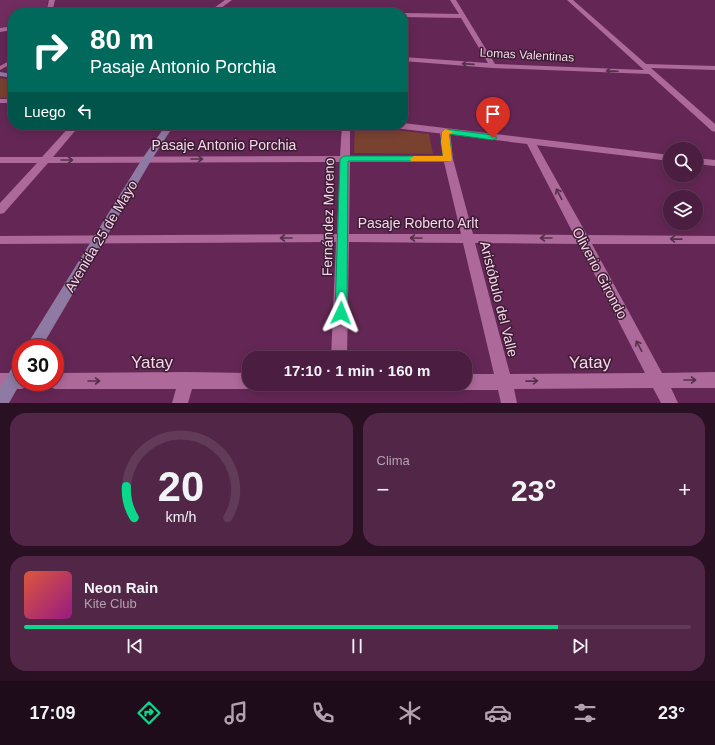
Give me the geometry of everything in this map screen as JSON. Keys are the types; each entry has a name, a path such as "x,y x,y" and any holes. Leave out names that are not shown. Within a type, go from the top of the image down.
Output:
{"main road":[{"name":"Avenida 25 de Mayo","path":"38,339 147,159 167,130"},
{"path":"0,402 12,381"}],"street":[{"path":"217,8 229,0"},
{"path":"453,0 492,66"},
{"path":"570,0 715,129"},
{"path":"408,15 463,16"},
{"name":"Lomas Valentinas","path":"408,59 492,66 651,72"},
{"path":"644,66 715,68"},
{"path":"408,127 663,157"},
{"path":"0,210 72,130"},
{"name":"Fernández Moreno","path":"339,351 346,130"},
{"name":"Aristóbulo del Valle","path":"445,132 448,159 509,403"},
{"name":"Oliverio Girondo","path":"531,142 670,403"},
{"name":"Pasaje Antonio Porchia","path":"0,160 448,159"},
{"path":"703,162 715,163"},
{"name":"Pasaje Roberto Arlt","path":"0,240 582,238 715,240"},
{"path":"180,403 187,380"},
{"name":"Yatay","path":"472,382 715,380"},
{"name":"Yatay","path":"64,381 242,381"}],"shaded area":[{"path":"0,0 48,0 46,8 8,8 8,26 0,27"},
{"path":"0,78 8,79 8,98 0,98"},
{"path":"355,130 396,130 429,134 433,154 354,153"}],"slow traffic":[{"path":"414,159 448,159 445,132 450,132"}],"route":[{"path":"341,313 344,159 448,159 445,132 493,138"}]}
